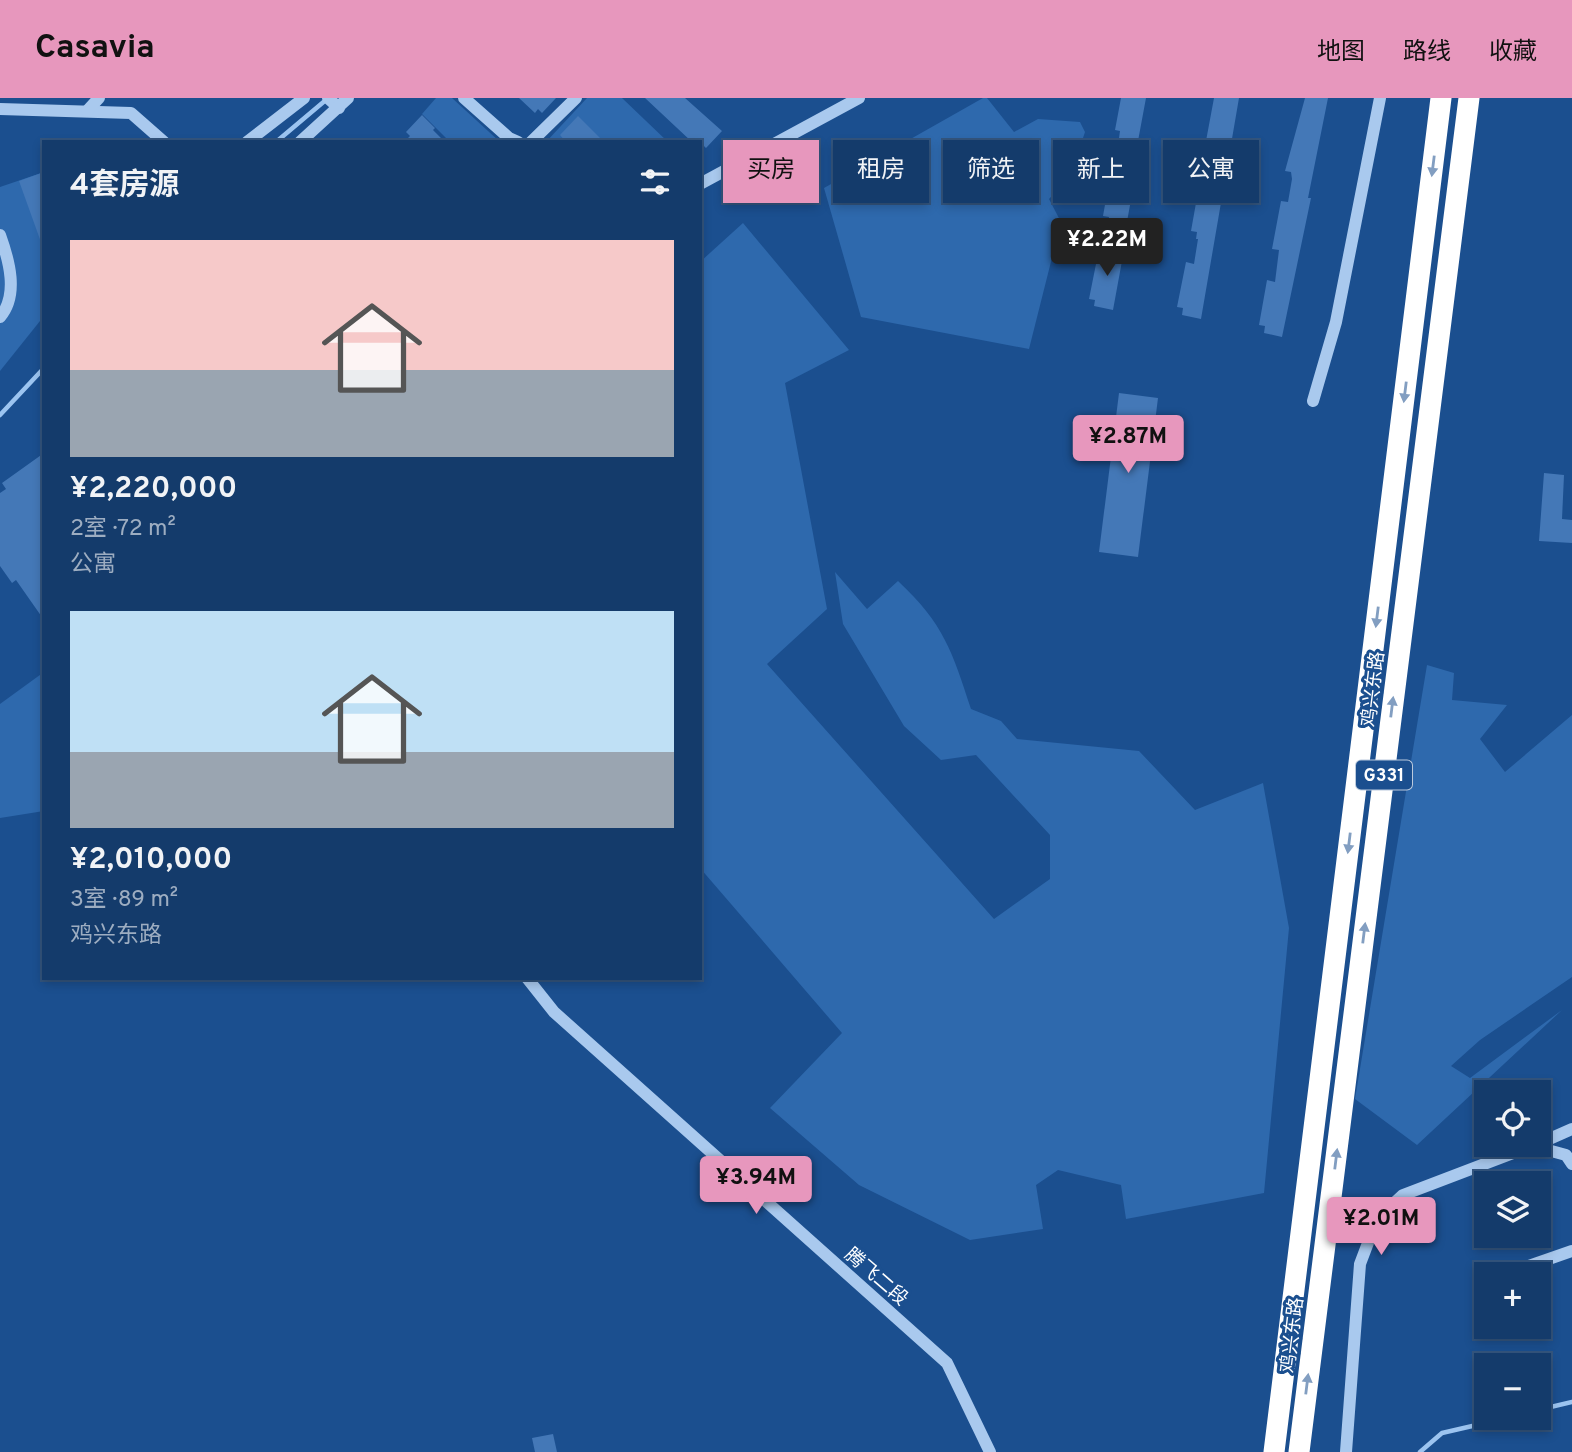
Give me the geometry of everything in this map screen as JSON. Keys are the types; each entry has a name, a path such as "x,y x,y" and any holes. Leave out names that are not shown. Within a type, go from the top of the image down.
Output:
{"highway":[{"name":"鸡兴东路","path":"1274,1452 1441,98"},
{"name":"鸡兴东路","path":"1299,1452 1469,98"}],"street":[{"path":"87,111 99,98"},
{"path":"257,139 304,98"},
{"path":"328,98 339,108"},
{"path":"302,140 348,98"},
{"path":"464,98 514,140"},
{"path":"533,140 576,98"},
{"path":"702,183 859,98"},
{"path":"1313,401 1336,322 1380,98"},
{"path":"0,109 131,113 162,140"},
{"path":"0,235 6,251 12,288 0,317"},
{"name":"腾飞二段","path":"529,980 554,1012 947,1363 990,1452"},
{"path":"1551,1138 1572,1129"},
{"path":"1551,1150 1566,1155 1572,1164"},
{"path":"1346,1452 1360,1264 1377,1219 1404,1195 1504,1157"},
{"path":"1540,1262 1572,1251"}],"shaded area":[{"path":"436,98 452,98 498,140 448,140 422,114"},
{"path":"587,98 622,98 666,140 548,140"},
{"path":"983,98 987,98 1014,132 1038,119 1080,122 1085,132 1082,140 1053,140 1053,195 1049,199 1061,222 1029,349 861,317 824,188 833,183 833,203 929,203 929,140 909,140"},
{"path":"42,173 42,318 0,371 0,187"},
{"path":"743,223 849,350 785,383 827,609 767,664 994,919 1050,879 1050,835 976,755 941,760 904,726 843,624 835,572 867,609 898,581 914,596 945,639 971,709 1001,721 1017,739 1139,751 1195,810 1263,783 1289,928 1264,1193 1126,1219 1121,1185 1058,1170 1036,1185 1043,1229 970,1240 859,1185 770,1108 842,1033 702,870 702,260"},
{"path":"1427,665 1454,673 1452,700 1507,705 1480,739 1505,772 1572,715 1572,977 1480,1040 1451,1066 1470,1078 1562,1010 1487,1080 1474,1080 1474,1092 1417,1145 1355,1099"},
{"path":"42,673 42,811 0,818 0,704"}],"building":[{"path":"519,98 556,98 542,113 538,109 535,113"},
{"path":"645,98 685,98 722,131 706,148 702,140 690,140"},
{"path":"1121,98 1146,98 1138,140 1119,138 1120,131 1115,130"},
{"path":"1214,98 1239,98 1232,140 1206,140"},
{"path":"1305,98 1328,98 1308,198 1311,198 1282,337 1264,333 1265,326 1259,325 1267,280 1275,282 1279,250 1272,249 1281,201 1288,202 1292,179 1291,172 1285,171"},
{"path":"422,115 443,140 406,140 410,136 406,132"},
{"path":"578,116 602,140 564,140 560,135"},
{"path":"42,173 42,245 19,181"},
{"path":"1105,203 1130,203 1126,227 1108,223 1109,217 1103,216"},
{"path":"1196,203 1221,203 1201,319 1182,315 1183,308 1177,307 1186,262 1194,264 1198,239 1197,232 1191,231"},
{"path":"1107,247 1124,250 1113,310 1094,306 1095,300 1089,299 1098,254 1106,255"},
{"path":"1119,393 1158,398 1138,557 1099,552"},
{"path":"42,454 42,617 16,580 12,583 0,566 0,493 6,489 2,483"},
{"path":"1544,473 1564,475 1562,519 1572,520 1572,543 1539,541"},
{"path":"553,1434 557,1452 535,1452 532,1438"}],"waterway":[{"path":"278,140 327,99"},
{"path":"0,415 42,370"},
{"path":"1551,1407 1572,1402"},
{"path":"1420,1452 1442,1433 1474,1426"}]}
